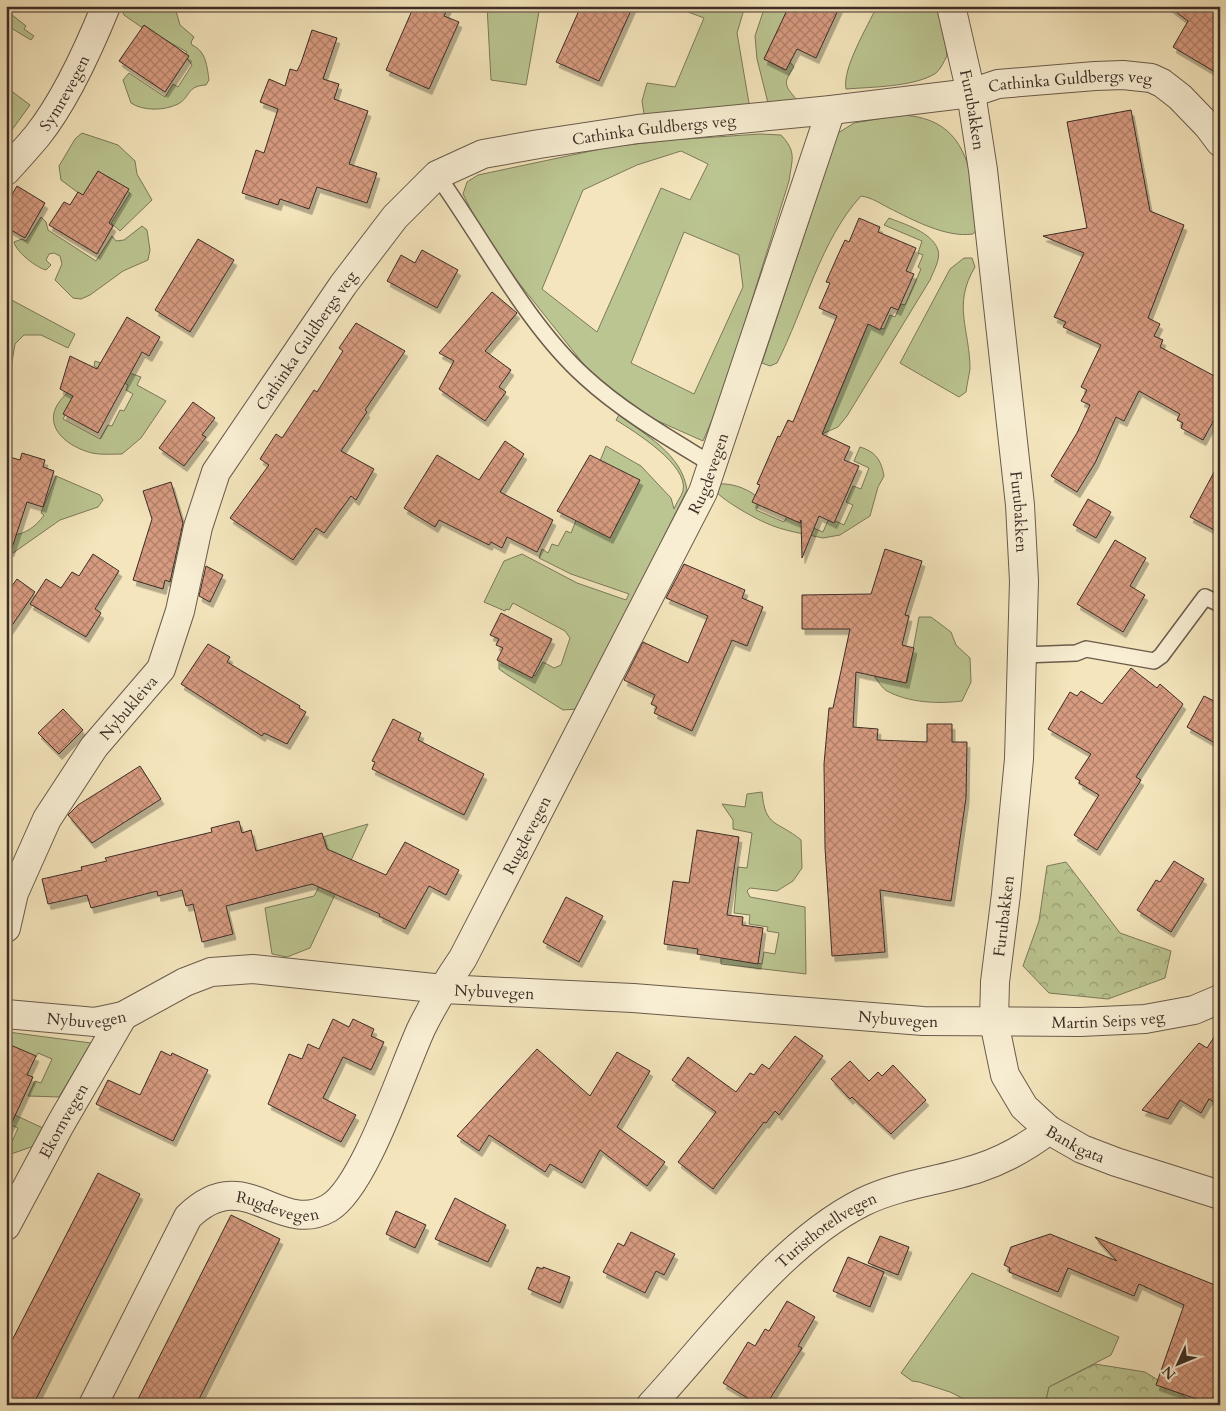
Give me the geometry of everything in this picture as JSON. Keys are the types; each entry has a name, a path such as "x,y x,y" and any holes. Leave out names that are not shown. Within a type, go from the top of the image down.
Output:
{"street":[{"name":"Symrevegen","path":"6,171 38,135 62,96 95,33 106,6"},
{"name":"Furubakken","path":"951,6 971,93 993,244 1016,451 1024,581 1014,819 995,982 994,1022"},
{"name":"Cathinka Guldbergs veg","path":"216,472 343,284 395,217 437,175 482,154 638,129 832,110 971,93 998,84 1123,75 1151,78 1162,83 1180,97 1208,126 1220,142"},
{"name":"Rugdevegen","path":"93,1405 188,1217 199,1206 226,1195 240,1194 293,1214 312,1215 329,1208 342,1197 352,1184 394,1098 422,1028 443,989 463,958 703,492 832,110"},
{"name":"Nybukleiva","path":"6,928 14,893 47,818 94,747 161,669 180,611 198,527 216,472"},
{"name":"Nybuvegen","path":"6,1014 95,1022 123,1016 185,982 211,972 253,970 443,989 633,998 923,1021 994,1022"},
{"name":"Martin Seips veg","path":"994,1022 1145,1019 1194,1010 1220,999"},
{"name":"Ekornvegen","path":"6,1226 60,1125 123,1016"},
{"name":"Bankgata","path":"994,1022 1006,1075 1024,1107 1049,1130 1091,1152 1220,1195"},
{"name":"Turisthotellvegen","path":"651,1405 755,1288 796,1248 848,1210 866,1201 910,1185 978,1168 1014,1154 1049,1130"}],"lane":[{"path":"437,175 543,332 584,377 625,410 713,465"},
{"path":"1022,655 1076,653 1086,649 1154,661 1161,656 1205,597 1220,604"}],"green space":[{"path":"120,6 167,6 176,11 180,25 194,37 191,42 192,45 200,51 205,59 209,80 206,85 195,87 178,104 166,108 147,109 131,103 123,80 129,73 165,97 173,84 178,87 192,65 185,56 187,52 164,39 160,40 124,15"},
{"path":"487,6 540,6 526,85 491,80"},
{"path":"681,6 745,6 737,33 750,109 652,118 644,114 642,101 647,83 675,87 704,18 680,9"},
{"path":"765,6 782,6 788,10 764,59 785,70 790,62 794,67 786,84 797,100 768,103 757,59 755,36"},
{"path":"877,6 938,6 942,19 947,56 936,73 927,78 905,84 846,89 848,70 852,59"},
{"path":"6,10 26,26 24,29 34,36 31,40 6,25"},
{"path":"6,87 30,105 6,138"},
{"path":"901,115 924,118 941,126 954,138 963,152 969,169 978,228 973,234 963,235 941,231 919,223 872,199 861,196 847,213 824,254 777,363 770,366 762,363 838,133 854,123"},
{"path":"82,133 118,145 135,161 137,174 152,200 120,231 111,223 130,193 99,173 84,197 61,180 59,166 75,139"},
{"path":"760,134 781,135 789,146 792,156 789,181 722,396 703,441 631,409 597,381 515,278 479,226 463,194 467,182 478,175 610,147 671,140","holes":["681,151 708,164 690,200 661,188 597,332 542,289 583,190 637,165","684,232 739,255 743,287 694,394 631,363"]},
{"path":"41,217 46,222 48,230 96,261 112,236 116,241 124,240 142,226 147,230 150,250 148,260 123,271 90,295 81,299 73,298 55,280 62,264 60,256 54,253 49,254 46,260 51,265 46,270 27,259 14,242 22,239 26,241"},
{"path":"889,218 917,229 930,238 938,250 938,261 930,280 847,416 838,427 822,434 868,324 884,329 890,315 895,317 901,304 905,305 921,269 918,267 923,255 918,253 922,241 884,225"},
{"path":"964,258 972,258 975,267 968,281 963,306 970,369 966,392 959,397 900,363 950,269"},
{"path":"6,297 75,334 68,348 41,335 24,335 15,344 9,380 6,381"},
{"path":"95,361 141,377 137,385 166,401 141,438 122,454 96,454 80,449 61,436 53,420 55,410 60,401 70,391 76,394 63,419 100,439 108,425 112,426 120,410 124,411 133,394 126,390 128,385 94,366"},
{"path":"619,415 661,446 678,466 684,477 687,490 578,709 563,710 499,669 499,657 535,676 543,662 554,668 561,665 570,638 565,631 513,603 509,610 506,609 505,611 484,602 504,561 522,554 577,583 626,600 629,594 571,574 539,558 542,549 548,553 552,544 558,546 566,531 571,533 606,446 641,466 671,498 674,509 683,491 683,481 678,471 659,450 616,420"},
{"path":"860,447 870,451 877,457 884,476 878,487 870,516 840,535 823,538 773,526 738,508 714,489 715,485 720,484 742,488 756,496 759,504 756,510 784,522 787,517 823,532 829,518 844,525 853,505 846,502 853,486 861,489 869,468 854,461"},
{"path":"56,476 100,495 103,500 98,507 60,520 13,553 6,554 6,535 23,533 37,523 44,515 41,513"},
{"path":"919,617 931,617 951,632 956,645 970,658 971,682 962,701 934,702 905,698 885,690 874,676 907,682"},
{"path":"762,792 769,818 801,840 802,868 793,881 777,891 750,888 747,891 750,897 805,907 806,974 721,964 721,957 762,964 764,952 775,954 779,933 767,931 768,927 749,924 750,915 734,913 738,867 747,868 752,833 733,829 733,820 722,804 745,807 747,794"},
{"path":"368,824 310,948 287,957 272,954 265,908 314,896 318,889 317,880 329,857 323,837"},
{"path":"1066,862 1120,933 1171,951 1165,978 1108,999 1049,993 1023,966 1039,921 1047,866"},
{"path":"8,1032 91,1043 59,1097 28,1096 35,1081 41,1083 52,1059 38,1053 36,1057 6,1044"},
{"path":"6,1111 43,1128 34,1146 11,1154 7,1153 18,1128 6,1123"},
{"path":"972,1273 1119,1337 1111,1355 1049,1387 1045,1405 976,1405 950,1392 912,1381 901,1373"},
{"path":"1095,1364 1145,1372 1198,1405 1045,1405 1049,1387"},
{"path":"898,1399 912,1399 927,1405 880,1405"}],"building":[{"path":"414,6 449,6 444,16 459,22 429,89 386,70"},
{"path":"581,6 633,6 599,81 556,62"},
{"path":"789,6 840,6 816,58 797,49 786,70 764,59"},
{"path":"1168,6 1220,6 1220,75 1173,47 1188,21"},
{"path":"144,25 189,56 165,92 119,61"},
{"path":"312,30 337,38 323,79 339,84 334,99 368,111 349,164 377,173 367,203 317,187 309,209 280,199 278,205 242,193 256,150 264,153 278,109 260,102 269,79 285,86 290,69 297,71 301,63"},
{"path":"1131,110 1150,211 1184,225 1148,318 1160,324 1154,336 1163,340 1160,347 1220,379 1220,409 1203,440 1181,428 1183,423 1177,420 1180,414 1139,391 1124,421 1116,417 1095,463 1077,492 1051,476 1077,433 1090,405 1081,401 1087,390 1081,387 1101,345 1063,327 1066,322 1054,317 1084,253 1043,236 1087,228 1067,122"},
{"path":"98,171 129,189 109,223 113,226 97,254 49,225 64,202 70,205 78,192 83,195"},
{"path":"17,186 45,203 25,238 6,227 6,205"},
{"path":"859,218 880,227 878,232 916,248 906,271 914,274 898,310 891,307 880,330 868,324 822,434 850,447 844,460 859,466 834,523 819,516 802,558 801,520 800,523 752,502 760,485 757,484 778,436 780,437 788,420 793,422 837,316 819,308 830,283 826,282 845,240 849,242"},
{"path":"198,239 234,260 190,332 155,310"},
{"path":"422,250 458,270 437,308 387,281 401,255 415,263"},
{"path":"492,292 517,313 485,351 511,370 499,387 506,392 485,421 439,389 454,361 439,353"},
{"path":"127,317 160,337 149,356 142,352 98,433 63,414 73,396 60,389 70,356 97,369"},
{"path":"356,323 405,351 365,410 367,412 341,451 374,469 356,500 351,496 324,533 316,528 293,560 230,518 269,465 260,459 276,434 282,438 314,390 317,392 343,351 339,348"},
{"path":"193,402 215,418 202,435 206,437 184,466 159,448"},
{"path":"505,441 524,454 500,492 553,520 537,552 507,537 502,548 491,542 489,545 439,520 435,527 404,508 437,455 479,480"},
{"path":"22,453 45,460 43,467 54,471 43,507 27,502 11,551 6,551 6,456 20,460"},
{"path":"590,455 640,480 610,538 557,511"},
{"path":"1220,461 1220,533 1190,517"},
{"path":"171,482 183,523 170,582 165,580 163,589 133,580 152,519 143,491"},
{"path":"1088,499 1111,512 1096,538 1073,525"},
{"path":"1115,540 1146,558 1130,586 1145,595 1123,632 1077,604"},
{"path":"885,549 922,561 905,615 909,616 902,645 914,648 906,683 856,672 853,727 878,729 877,740 927,742 927,724 952,724 952,742 967,742 966,798 951,901 880,890 885,952 832,956 825,848 824,764 829,708 833,708 850,629 802,629 802,595 871,594"},
{"path":"93,554 119,571 95,609 101,613 86,637 30,604 46,579 61,588 72,572 79,576"},
{"path":"684,564 745,590 742,598 763,607 747,646 732,640 692,731 654,713 657,707 651,704 655,695 624,680 643,642 688,663 708,616 666,598"},
{"path":"206,566 223,575 210,602 199,596"},
{"path":"17,579 35,592 6,634 6,594"},
{"path":"501,613 552,639 532,678 497,660 503,648 496,645 499,639 490,635"},
{"path":"208,644 230,657 227,662 300,706 299,708 306,712 287,744 264,733 262,736 181,684"},
{"path":"1131,668 1157,688 1160,684 1183,704 1136,777 1141,780 1097,850 1074,835 1099,795 1079,783 1080,781 1075,778 1091,754 1048,729 1070,692 1077,696 1081,691 1102,704"},
{"path":"1204,696 1220,704 1220,746 1187,727"},
{"path":"63,709 83,730 59,754 38,733"},
{"path":"393,719 421,733 418,740 484,774 464,815 372,769 375,762 372,761"},
{"path":"140,766 161,799 92,843 68,815 78,805"},
{"path":"239,821 242,833 251,830 256,851 322,833 327,849 386,875 405,842 459,870 446,895 429,886 405,929 379,916 380,914 312,884 226,906 233,934 202,942 193,904 186,906 182,890 158,896 157,891 91,908 87,895 48,904 42,879 82,870 81,867 107,861 105,858 212,832 211,828"},
{"path":"697,830 739,837 727,915 743,917 742,925 763,928 758,964 697,954 698,949 664,944 673,881 689,883"},
{"path":"1174,861 1204,879 1171,932 1137,910 1156,880 1160,882"},
{"path":"566,897 603,916 579,962 543,942"},
{"path":"333,1019 349,1027 353,1019 374,1029 371,1036 384,1042 371,1070 343,1057 323,1098 356,1115 341,1142 268,1104 289,1054 302,1059 308,1044 319,1049"},
{"path":"1220,1028 1220,1106 1209,1099 1201,1113 1180,1100 1168,1119 1142,1110 1199,1043 1207,1048"},
{"path":"795,1036 823,1056 779,1115 775,1111 766,1123 764,1122 713,1189 678,1162 716,1112 672,1080 688,1057 736,1092 750,1073 754,1075 762,1064 769,1069"},
{"path":"6,1043 36,1056 27,1075 33,1077 6,1135"},
{"path":"537,1049 590,1096 617,1052 650,1071 617,1127 665,1162 647,1186 600,1150 582,1183 550,1164 545,1172 489,1135 479,1151 457,1136"},
{"path":"161,1051 171,1056 172,1053 208,1070 173,1141 96,1104 108,1080 140,1095"},
{"path":"850,1061 869,1081 878,1072 882,1076 893,1065 926,1100 891,1134 852,1097 850,1099 831,1079"},
{"path":"98,1173 140,1194 33,1405 6,1405 6,1352"},
{"path":"455,1198 506,1225 488,1262 435,1239"},
{"path":"396,1211 426,1225 415,1248 386,1234"},
{"path":"231,1215 280,1239 196,1405 135,1405"},
{"path":"631,1232 675,1254 664,1275 656,1271 645,1293 603,1272 618,1243 624,1246"},
{"path":"1050,1234 1117,1261 1095,1237 1220,1287 1220,1378 1211,1404 1156,1385 1184,1305 1139,1284 1134,1296 1068,1268 1058,1292 1009,1272 1010,1268 1004,1265 1011,1247"},
{"path":"880,1236 909,1247 898,1275 868,1263"},
{"path":"848,1257 884,1272 870,1307 833,1291"},
{"path":"537,1267 543,1269 543,1267 570,1277 560,1303 528,1289"},
{"path":"787,1301 815,1317 798,1346 802,1348 766,1405 759,1405 723,1383 748,1342 755,1346 765,1329 769,1331"}]}
